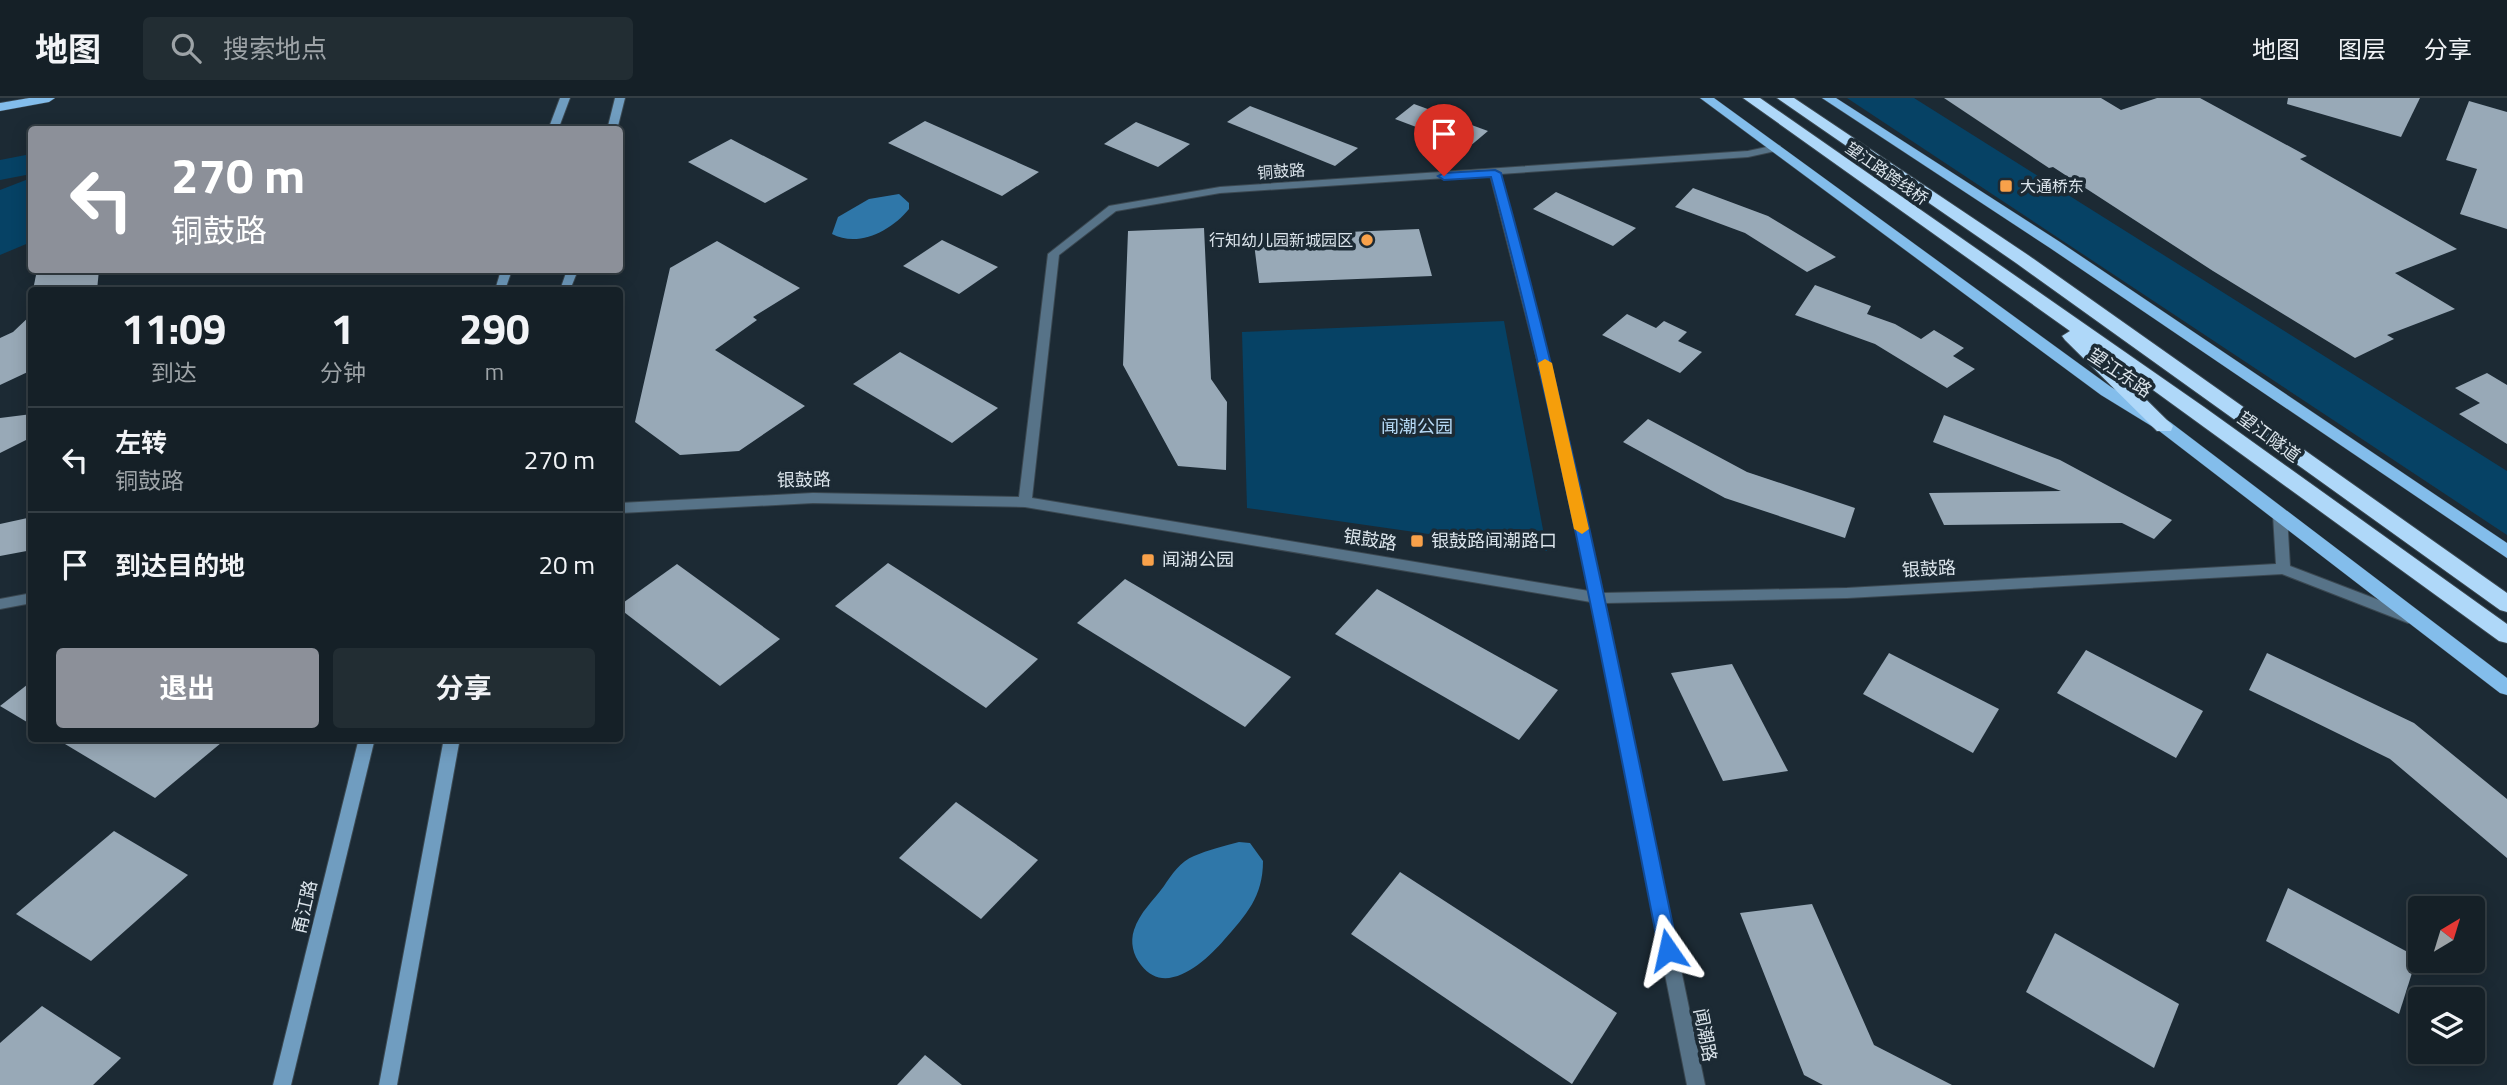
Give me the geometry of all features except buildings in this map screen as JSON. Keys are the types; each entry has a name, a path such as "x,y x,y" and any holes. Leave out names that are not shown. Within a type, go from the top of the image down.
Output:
{"highway":[{"name":"望江路跨线桥","path":"1749,98 2010,281"},
{"name":"望江路跨线桥","path":"1784,98 2022,259"},
{"name":"望江隧道","path":"2022,259 2507,604"},
{"path":"2010,281 2164,426"},
{"name":"望江隧道","path":"2010,281 2197,411 2507,635"}],"main road":[{"path":"0,107 50,98"},
{"path":"554,126 565,98"},
{"path":"613,126 620,98"},
{"name":"望江东路","path":"1706,98 2106,391 2164,426 2507,688"},
{"path":"1828,98 2055,245 2504,546"},
{"name":"甬江路","path":"282,1085 366,742"},
{"path":"388,1085 452,742"}],"street":[{"name":"铜鼓路","path":"1026,502 1054,254 1113,208 1220,190 1748,154 1776,148"},
{"name":"闻潮路","path":"1495,173 1531,303 1597,598 1696,1085"},
{"name":"银鼓路","path":"623,508 813,498 1026,502 1597,598 1847,593 2283,569 2421,622"},
{"path":"2280,515 2283,569"},
{"path":"0,604 28,599"}],"green space":[{"path":"1847,98 1914,98 2507,471 2507,535"},
{"path":"28,155 26,175 0,180 0,160"},
{"path":"28,179 28,243 0,255 0,190"},
{"name":"闻潮公园","path":"1504,321 1547,551 1247,508 1242,332"}],"shaded area":[{"path":"899,194 909,203 909,209 884,230 874,235 852,239 832,234 838,217 869,199"},
{"path":"1239,842 1250,843 1263,861 1260,885 1246,914 1207,957 1185,973 1162,978 1151,974 1138,961 1132,944 1134,930 1143,912 1185,861"}],"slow traffic":[{"path":"1545,363 1582,529"}],"place":[{"name":"大通桥东","path":"2006,186"},
{"name":"行知幼儿园新城园区","path":"1367,240"},
{"name":"银鼓路闻潮路口","path":"1417,541"},
{"name":"闻湖公园","path":"1148,560"}],"route":[{"path":"1444,176 1495,173 1531,303 1597,598 1668,950"}]}
